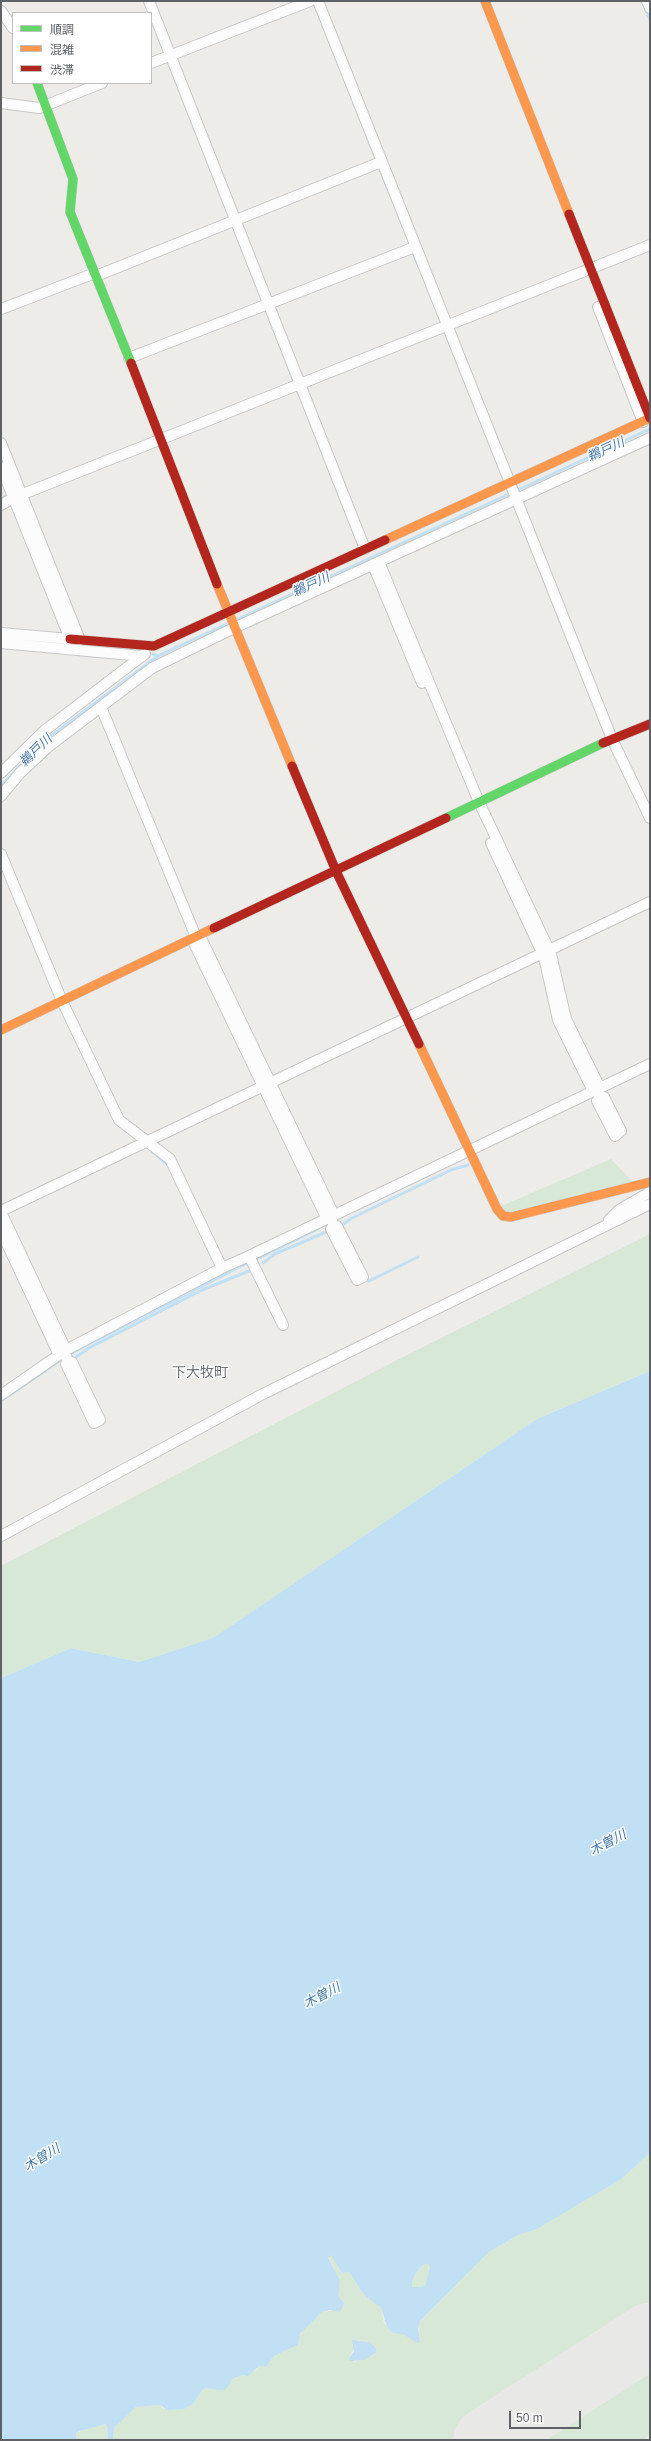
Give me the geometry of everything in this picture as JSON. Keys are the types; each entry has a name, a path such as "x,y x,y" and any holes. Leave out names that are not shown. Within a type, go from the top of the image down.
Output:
{"street":[{"path":"149,1 173,54 368,548"},
{"path":"156,1 173,54"},
{"path":"152,63 310,1"},
{"path":"318,1 514,498 612,739 650,818"},
{"path":"478,1 588,270"},
{"path":"1,773 44,731 154,646 509,485 643,422 588,270 485,1"},
{"path":"647,1 650,8"},
{"path":"2,13 12,27"},
{"path":"37,84 73,179 70,212 161,438 229,613 233,627 336,871 503,1216 511,1217 625,1190 650,1182"},
{"path":"1,103 39,108 100,84"},
{"path":"1,309 238,220 381,162"},
{"path":"1,505 161,438 650,245"},
{"path":"129,358 415,247"},
{"path":"1,796 20,773 48,747 152,668 233,627 376,563 514,498 650,438"},
{"path":"1,443 17,497 75,640"},
{"path":"1,467 17,497"},
{"path":"376,563 476,804 546,952 566,1019 598,1092"},
{"path":"1,633 154,646"},
{"path":"1,643 142,656"},
{"path":"101,708 196,937 268,1084 331,1219 337,1226 363,1277 357,1280 331,1229 331,1219"},
{"path":"1,1030 612,739 650,724"},
{"path":"1,854 62,1001 119,1120 170,1159 222,1268"},
{"path":"1,1231 64,1354 72,1362 100,1420 94,1423 66,1364 64,1354 1,1212 650,902"},
{"path":"1,1395 64,1354 222,1268 331,1219 470,1150 598,1092 650,1064"},
{"path":"602,1226 619,1210 650,1192"},
{"path":"1,1536 261,1395 602,1226 650,1204"},
{"path":"249,1256 282,1324"}],"green space":[{"path":"611,1159 635,1184 507,1213 501,1206"},
{"path":"650,1234 650,1371 537,1419 213,1638 139,1662 71,1648 1,1678 1,1566 399,1359"},
{"path":"650,2153 650,2435 642,2440 113,2440 114,2428 136,2407 160,2405 163,2409 184,2409 192,2405 203,2389 226,2386 232,2379 255,2371 259,2366 266,2367 274,2356 298,2345 300,2335 310,2323 322,2312 332,2311 335,2303 338,2283 335,2271 328,2256 331,2254 342,2273 349,2272 364,2295 381,2308 384,2323 393,2333 405,2335 419,2333 418,2324 489,2252 518,2235 537,2229 620,2180","holes":["358,2340 369,2342 375,2355 354,2362 350,2356"]},
{"path":"425,2264 429,2264 430,2268 425,2285 421,2287 412,2287 416,2274"},
{"path":"101,2424 107,2425 108,2440 76,2440 76,2433"}],"water":[{"name":"木曽川","path":"650,1371 650,2153 620,2180 537,2229 518,2235 489,2252 420,2321 418,2328 420,2342 417,2343 405,2335 393,2333 387,2327 381,2308 364,2295 349,2272 342,2273 331,2255 328,2257 340,2281 338,2296 344,2303 340,2312 330,2310 322,2312 300,2334 298,2345 274,2356 266,2367 259,2366 248,2376 243,2375 232,2379 229,2385 223,2390 208,2388 203,2389 192,2405 184,2409 167,2410 160,2405 136,2407 114,2428 113,2440 108,2440 107,2426 105,2424 76,2433 76,2440 1,2440 1,1678 71,1648 139,1662 213,1638 537,1419","holes":["425,2264 429,2264 430,2268 425,2285 421,2287 412,2287 414,2277 418,2270"]},
{"path":"352,2340 369,2342 376,2348 376,2353 364,2360 350,2361 349,2358 354,2352"}],"waterway":[{"path":"645,8 650,20"},
{"path":"379,167 389,192"},
{"path":"413,253 417,263"},
{"name":"鵜戸川","path":"236,620 650,429"},
{"path":"1,499 6,496"},
{"name":"鵜戸川","path":"1,786 43,742 158,656 229,623"},
{"path":"39,642 61,643"},
{"name":"鵜戸川","path":"153,654 158,656"},
{"path":"153,1152 168,1165"},
{"path":"341,1226 350,1219 451,1170 468,1165"},
{"path":"255,1260 318,1229"},
{"path":"263,1263 275,1254 326,1232"},
{"path":"369,1281 418,1257"},
{"path":"68,1355 249,1262"},
{"path":"76,1357 89,1348 202,1290 249,1271"},
{"path":"1,1401 64,1358"}],"runway":[{"path":"486,2440 650,2335"}],"traffic: fast":[{"path":"37,84 73,179 70,212 131,363"},
{"path":"446,818 603,743"}],"traffic: slow":[{"path":"485,1 569,214"},
{"path":"385,540 650,418"},
{"path":"217,584 292,766"},
{"path":"1,1030 214,928"},
{"path":"419,1044 497,1209 503,1216 511,1217 650,1182"}],"traffic: jam":[{"path":"569,214 650,418"},
{"path":"131,363 217,584"},
{"path":"70,639 154,646 385,540"},
{"path":"603,743 650,724"},
{"path":"292,766 336,871 419,1044"},
{"path":"214,928 446,818"}],"district":[{"name":"下大牧町","path":"200,1373"}]}
